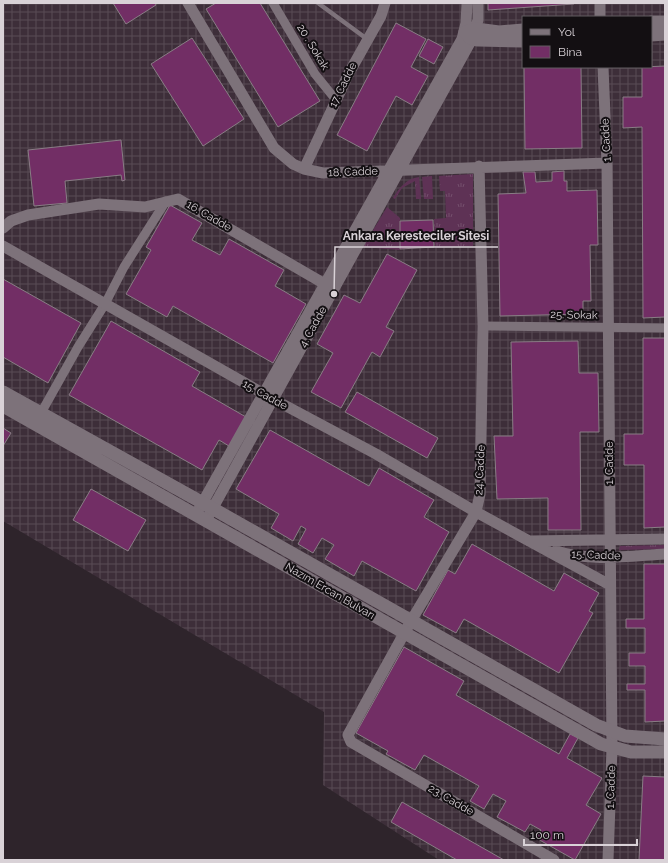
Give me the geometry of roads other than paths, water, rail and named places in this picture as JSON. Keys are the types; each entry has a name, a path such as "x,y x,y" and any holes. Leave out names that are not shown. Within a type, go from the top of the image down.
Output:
{"main road":[{"path":"652,22 665,22"},
{"path":"471,33 522,30"},
{"path":"471,33 493,42 522,41"},
{"path":"652,35 665,34"},
{"name":"Nazım Ercan Bulvarı","path":"3,392 208,505 590,722 612,732 636,738 665,739"},
{"name":"Nazım Ercan Bulvarı","path":"3,406 601,744 631,752 665,752"}],"street":[{"name":"18. Cadde","path":"188,3 266,136 284,157 304,169 323,173 479,166 607,163"},
{"name":"20 . Sokak","path":"273,3 315,74 336,100"},
{"name":"17. Cadde","path":"304,169 336,100 367,39 381,16 385,3"},
{"name":"4. Cadde","path":"330,286 388,170 471,33 467,3"},
{"name":"4. Cadde","path":"201,518 330,286 400,170 471,33 478,3"},
{"path":"600,3 600,16"},
{"name":"1. Cadde","path":"603,68 607,163 612,732 608,860"},
{"name":"24. Cadde","path":"349,739 352,727 411,621 476,512 482,480 482,326 479,166"},
{"name":"16. Cadde","path":"3,228 16,218 36,214 100,204 139,208 175,198 182,200 330,286"},
{"path":"42,413 78,347 105,304 124,267 166,201"},
{"name":"15. Cadde","path":"3,246 268,397 376,454 476,512 610,586"},
{"name":"25. Sokak","path":"482,326 665,328"},
{"name":"15. Cadde","path":"529,541 665,539"},
{"name":"15. Cadde","path":"529,541 566,554 610,557 665,554"},
{"name":"23. Cadde","path":"349,739 351,742 554,860"}],"lane":[{"path":"318,3 367,39"}],"place":[{"name":"Ankara Keresteciler Sitesi","path":"334,294"}]}
